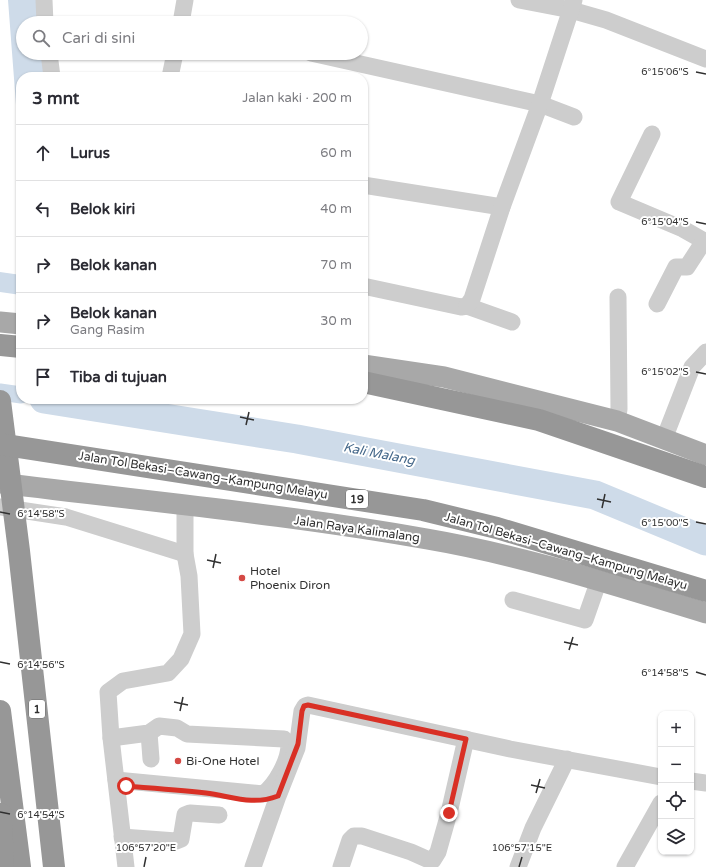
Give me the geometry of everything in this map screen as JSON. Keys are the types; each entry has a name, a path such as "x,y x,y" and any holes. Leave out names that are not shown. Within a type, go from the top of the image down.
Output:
{"highway":[{"path":"0,345 16,347"},
{"path":"368,383 539,420 706,478"},
{"name":"1","path":"0,401 19,551 54,867"},
{"name":"Jalan Tol Bekasi–Cawang–Kampung Melayu","path":"0,444 423,510 497,528 706,592"},
{"path":"0,712 20,867"},
{"path":"0,790 3,867"}],"main road":[{"path":"0,322 16,324"},
{"path":"368,366 444,378 616,421 706,455"},
{"name":"Jalan Raya Kalimalang","path":"0,483 185,504 427,539 493,553 599,580 706,613"}],"street":[{"path":"44,0 45,16"},
{"path":"182,16 185,0"},
{"path":"520,0 573,5 606,20 706,59"},
{"path":"467,306 472,300 502,207 540,104 573,5"},
{"path":"50,60 51,72"},
{"path":"171,72 174,60"},
{"path":"342,60 540,104 574,117"},
{"path":"652,134 619,202 683,229 705,241 687,267 676,266 657,304"},
{"path":"368,186 502,207"},
{"path":"368,287 461,307 467,306 512,322"},
{"path":"616,421 619,409 618,297"},
{"path":"664,439 692,367 706,352"},
{"path":"126,867 111,738 108,692 122,681 168,673 181,659 192,634 189,576 185,554 185,504"},
{"path":"0,507 66,517 185,554"},
{"path":"513,600 585,620 599,580"},
{"path":"253,867 298,744 302,711 304,706 308,705 466,739 658,776"},
{"path":"111,738 150,733 159,726 177,728 187,734 284,739 289,745 289,750 284,765 268,790 263,794 116,783"},
{"path":"150,733 151,759"},
{"path":"341,867 350,840 354,836 362,836 412,852 429,860 433,860 438,852 449,813 466,739"},
{"path":"518,867 533,828 567,759"},
{"path":"694,781 706,783"},
{"path":"116,783 207,793 255,801 265,801 278,796"},
{"path":"625,867 658,809"},
{"path":"122,837 176,841 181,839 185,815 190,813 219,815"}],"water":[{"path":"8,0 36,0 37,16 16,16 16,60 43,60 44,72 16,72 16,105"},
{"path":"0,272 16,274 16,294 0,292"}],"waterway":[{"name":"Kali Malang","path":"0,392 16,394"},
{"name":"Kali Malang","path":"76,404 297,439 595,495 706,541"}],"place":[{"name":"Hotel Phoenix Diron","path":"242,578"},
{"name":"Bi-One Hotel","path":"178,761"}],"route":[{"path":"126,786 207,793 255,801 265,801 278,796 298,744 302,711 304,706 308,705 466,739 449,813"}]}
